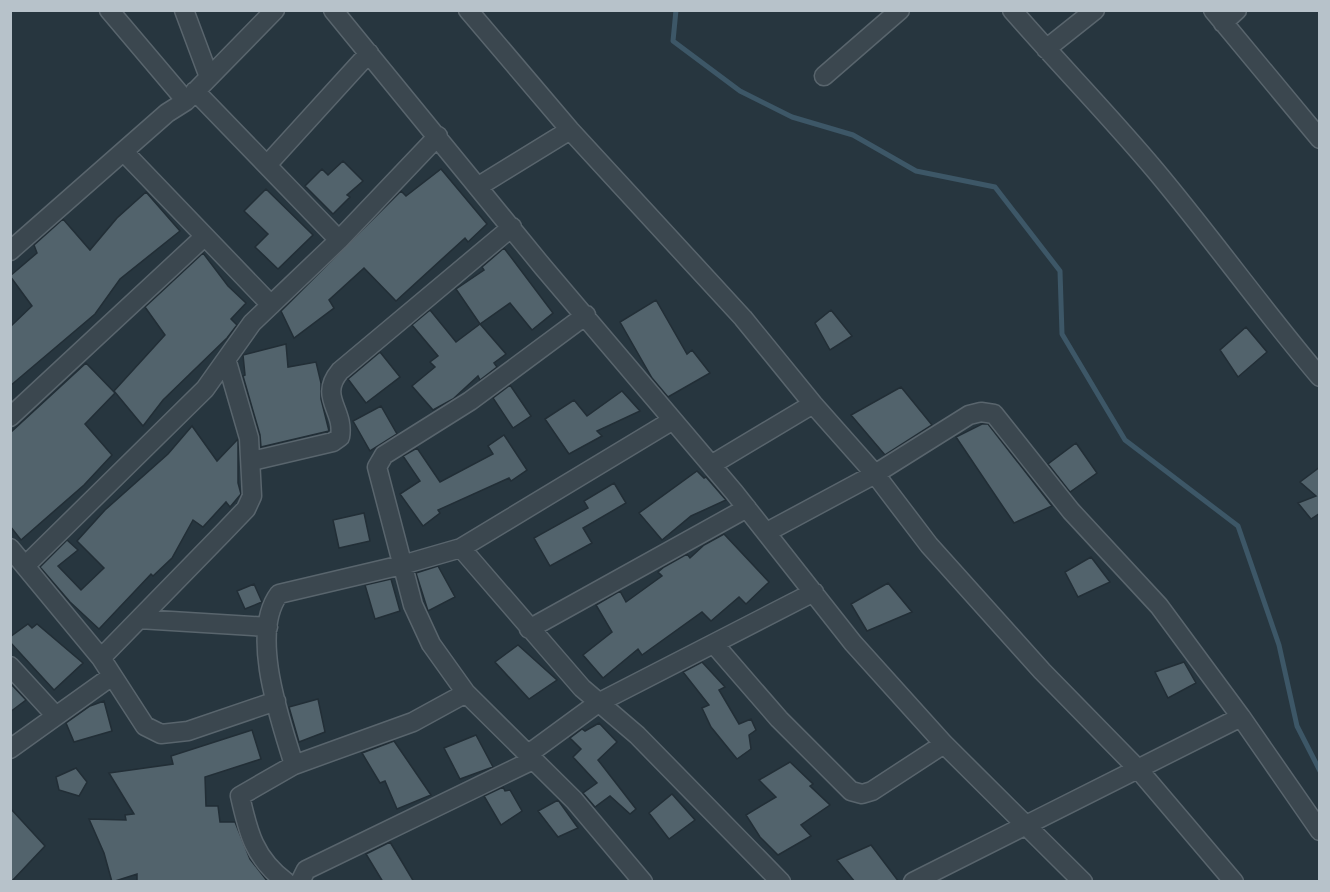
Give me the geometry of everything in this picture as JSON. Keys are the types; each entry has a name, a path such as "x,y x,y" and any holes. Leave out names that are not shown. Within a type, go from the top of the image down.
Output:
{"street":[{"path":"109,10 175,91 190,96 267,165 339,240"},
{"path":"184,10 209,77"},
{"path":"10,251 167,113 190,96 275,10"},
{"path":"333,10 767,532 854,643 944,744 1083,882"},
{"path":"468,10 570,130 743,318 813,404 875,474 929,545 983,606 1138,769 1234,882"},
{"path":"824,76 900,10"},
{"path":"1012,10 1046,49 1070,72 1156,171 1320,377"},
{"path":"1046,49 1095,10"},
{"path":"1237,10 1218,16 1319,136"},
{"path":"267,165 369,53"},
{"path":"479,186 570,130"},
{"path":"26,565 206,389 252,323 339,240 438,136"},
{"path":"124,152 271,305"},
{"path":"252,461 333,442 340,437 341,429 330,394 332,381 336,376 512,227"},
{"path":"10,417 204,237"},
{"path":"586,315 470,401 379,460 377,467 413,605 431,644 466,693 574,800 643,882"},
{"path":"101,658 246,509 252,496 252,461 249,438 227,362"},
{"path":"711,465 813,404"},
{"path":"767,532 875,474 969,415 981,412 994,414 1071,511 1159,606 1241,717 1320,831"},
{"path":"294,765 276,701 267,655 268,627 274,602 279,594 402,565 461,548 673,420"},
{"path":"529,629 747,508"},
{"path":"10,548 101,658 145,726 161,734 188,731 276,701"},
{"path":"461,548 529,629 598,703 637,735 781,882"},
{"path":"300,882 306,870 530,758 598,703 814,591"},
{"path":"139,619 268,627"},
{"path":"714,644 787,727 851,791 862,794 872,791 944,744"},
{"path":"10,666 55,715"},
{"path":"10,749 112,676"},
{"path":"286,882 269,867 249,837 240,796 294,765 413,722 456,701 466,693"},
{"path":"913,882 1241,717"}],"building":[{"path":"343,161 363,181 347,195 350,197 333,214 305,186 322,169 328,175"},
{"path":"441,169 487,224 468,242 465,238 396,301 364,268 329,300 334,308 294,338 281,311 401,191 406,196"},
{"path":"266,189 313,235 278,269 255,247 268,234 244,211"},
{"path":"146,192 180,231 120,279 95,314 10,386 10,327 32,306 10,276 37,253 34,245 63,219 90,250 117,218"},
{"path":"504,248 553,313 532,330 510,303 480,324 456,289 484,270 482,267"},
{"path":"203,253 228,286 246,303 231,319 237,325 227,338 163,400 143,426 114,391 165,335 145,307"},
{"path":"656,300 687,354 692,350 710,373 668,397 652,378 620,322"},
{"path":"430,310 456,342 480,324 506,354 494,363 497,367 480,380 478,376 453,399 433,410 412,386 435,367 430,362 438,356 412,325"},
{"path":"831,310 852,336 830,350 815,323"},
{"path":"1246,327 1267,352 1238,377 1220,350"},
{"path":"286,344 288,367 316,362 321,383 321,399 329,431 261,447 260,435 243,376 245,375 243,355"},
{"path":"380,352 400,377 366,403 348,379"},
{"path":"86,363 115,393 85,424 112,455 84,485 21,540 10,526 10,433"},
{"path":"510,385 531,416 513,428 493,398"},
{"path":"901,387 932,425 885,455 851,415"},
{"path":"622,391 640,411 597,431 602,436 569,454 545,419 574,400 587,416"},
{"path":"381,406 397,434 370,451 353,421"},
{"path":"982,424 988,424 1052,506 1014,523 956,437"},
{"path":"192,426 217,461 238,439 238,483 241,494 230,507 226,502 203,527 193,520 172,558 153,576 151,574 99,629 70,602 40,567 67,540 78,550 58,566 81,590 104,568 77,541 105,510 168,454"},
{"path":"504,435 527,470 511,481 509,478 438,510 440,513 423,526 400,494 420,481 403,456 417,448 440,482 493,454 488,446"},
{"path":"1076,443 1097,473 1070,492 1048,464"},
{"path":"1320,467 1320,513 1311,519 1298,503 1316,496 1300,482"},
{"path":"697,471 704,478 706,477 726,500 691,516 662,540 639,513"},
{"path":"614,483 626,503 583,528 592,543 550,566 534,538 588,508 584,501"},
{"path":"364,513 370,541 339,548 333,520"},
{"path":"724,534 769,582 746,604 739,597 711,621 702,612 642,655 638,649 603,678 583,655 612,632 596,605 620,591 626,602 662,576 658,572 664,567 687,554 690,558 704,545"},
{"path":"1091,557 1110,582 1078,597 1065,572"},
{"path":"438,566 455,597 428,611 416,573"},
{"path":"391,579 400,611 375,619 365,585"},
{"path":"888,583 912,612 867,631 851,604"},
{"path":"254,584 262,602 245,609 237,591"},
{"path":"28,624 32,628 37,624 83,663 54,690 10,642 10,637"},
{"path":"518,645 557,680 529,699 495,662"},
{"path":"702,662 725,687 719,690 739,724 751,719 756,730 749,735 751,749 737,759 711,727 702,708 709,705 683,672"},
{"path":"1184,662 1196,683 1168,698 1155,672"},
{"path":"10,683 26,700 10,712"},
{"path":"318,699 325,732 299,742 289,707"},
{"path":"104,701 112,731 74,742 66,723 90,706"},
{"path":"599,723 617,742 598,760 636,809 630,814 610,796 595,807 583,793 597,783 573,757 581,749 570,738 582,729 585,731"},
{"path":"252,730 261,759 205,777 206,806 218,806 220,822 235,822 250,859 268,882 137,882 137,874 112,882 104,853 89,819 126,820 125,815 134,814 109,773 173,764 171,756"},
{"path":"476,735 493,767 460,779 444,748"},
{"path":"394,741 431,795 397,809 385,781 380,783 362,753"},
{"path":"790,762 813,784 810,786 830,805 801,825 811,836 778,855 760,837 746,815 776,797 759,780"},
{"path":"76,768 87,782 79,796 59,790 56,777"},
{"path":"503,787 505,791 510,790 522,811 501,825 484,796"},
{"path":"672,794 695,820 669,839 649,813"},
{"path":"558,800 578,828 558,837 538,811"},
{"path":"10,808 45,846 11,882 10,882"},
{"path":"390,842 414,882 383,882 366,854"},
{"path":"871,845 899,882 855,882 837,860"}],"waterway":[{"path":"676,10 673,41 740,91 792,117 853,135 916,171 995,187 1060,271 1062,334 1125,440 1238,526 1279,645 1297,726 1320,771"}]}
